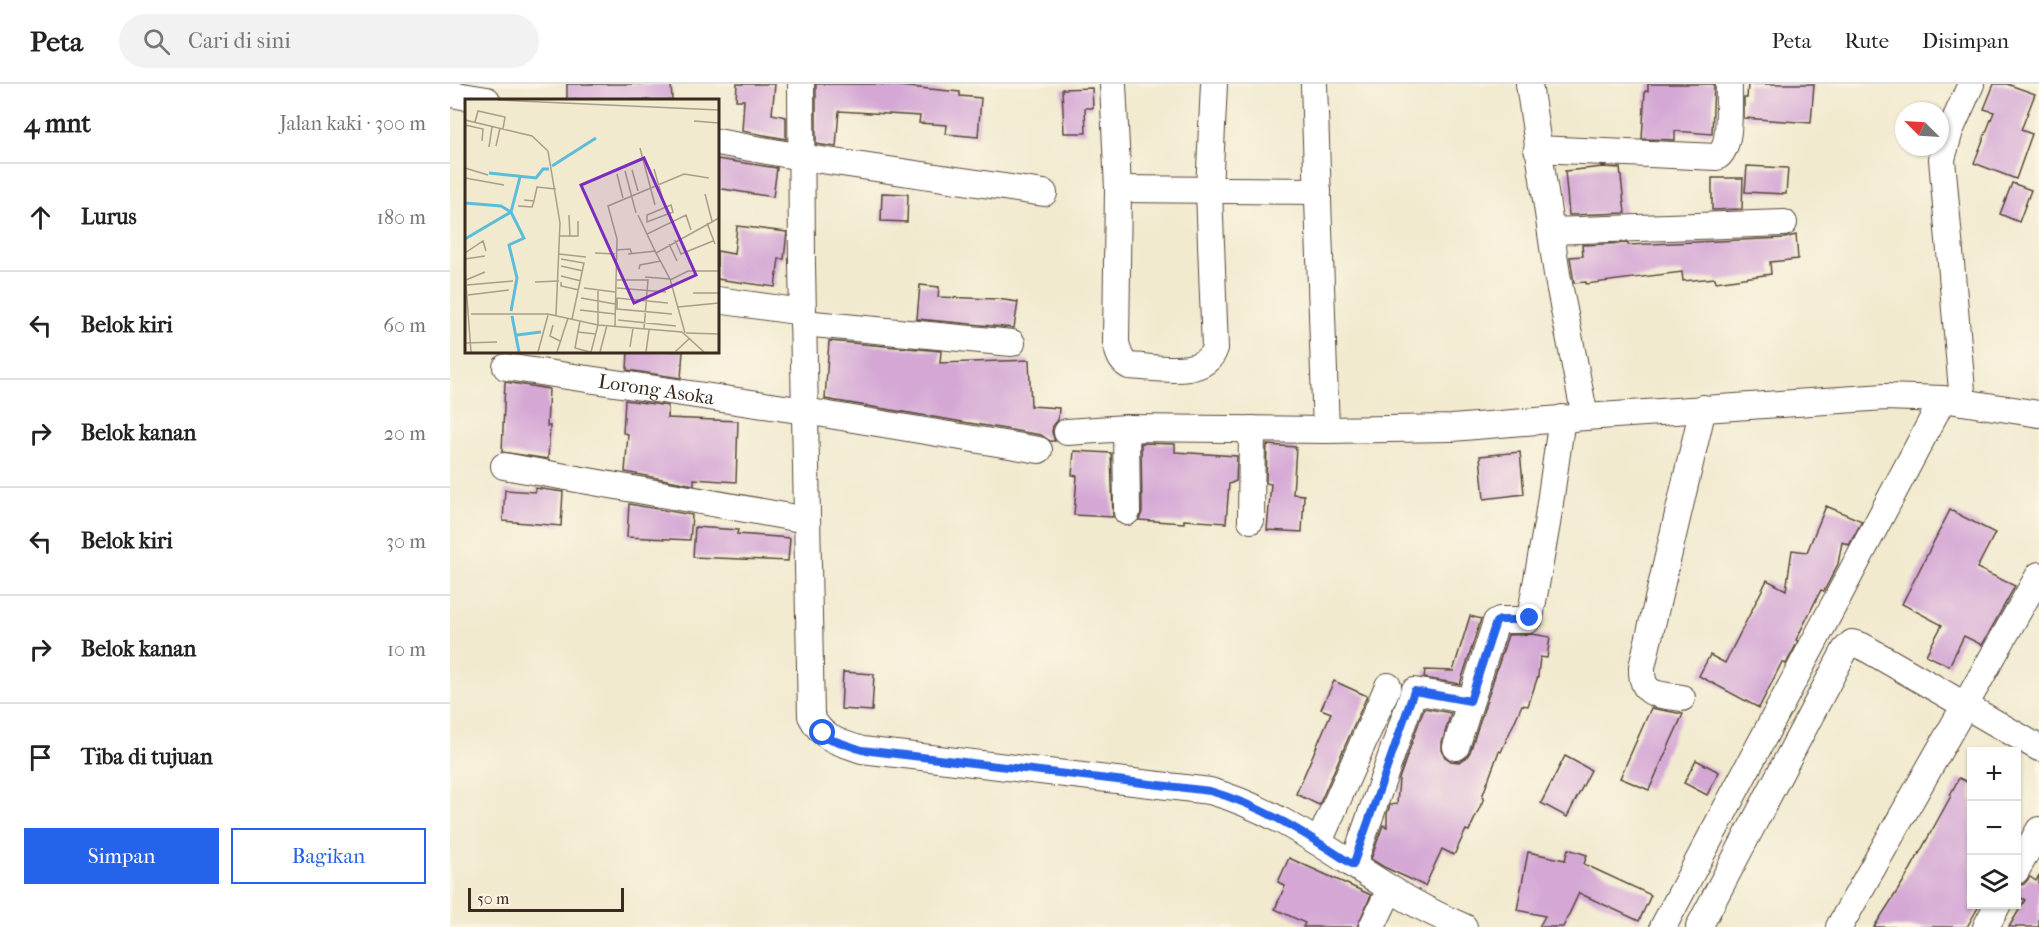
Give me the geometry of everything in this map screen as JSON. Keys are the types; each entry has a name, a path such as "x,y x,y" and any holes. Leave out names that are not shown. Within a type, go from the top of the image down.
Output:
{"street":[{"path":"801,84 811,716 827,738 862,750 1210,791 1228,796 1267,813 1319,842 1428,911 1464,927"},
{"path":"1113,84 1118,189 1116,342 1118,352 1123,363 1129,366 1188,369 1203,365 1212,356 1215,348 1209,191 1214,84"},
{"path":"1314,84 1326,430"},
{"path":"1456,747 1496,622 1530,618 1547,524 1573,417 1557,274 1529,84"},
{"path":"1538,149 1717,157 1723,154 1726,148 1729,84"},
{"path":"1663,927 1953,400 1942,159 1950,131 1971,84"},
{"path":"450,94 481,99"},
{"path":"718,142 801,157 1044,193"},
{"path":"1118,189 1318,191"},
{"path":"1551,231 1784,223"},
{"path":"718,300 803,317 1012,343"},
{"name":"Lorong Asoka","path":"506,367 805,411 1039,450"},
{"path":"1067,432 1126,428 1326,430 1452,428 1573,417 1885,397 1953,400 2039,414"},
{"path":"1682,698 1654,693 1644,687 1641,678 1703,408"},
{"path":"1126,428 1127,512"},
{"path":"1251,520 1252,429"},
{"path":"504,466 807,520"},
{"path":"1839,927 2039,575"},
{"path":"1699,927 1845,650 1852,644 1862,645 2039,748"},
{"path":"1319,842 1388,686"},
{"path":"1353,865 1414,691 1470,701"},
{"path":"2021,862 2039,830"},
{"path":"1372,927 1390,889"},
{"path":"1986,927 1995,909"}],"building":[{"path":"567,84 671,84 672,99 567,99"},
{"path":"737,84 775,84 772,114 786,117 786,139 742,131 744,100 736,100"},
{"path":"816,84 878,84 960,92 960,96 981,98 978,137 946,134 947,125 919,123 920,116 839,111 836,147 816,144"},
{"path":"1648,84 1714,84 1712,134 1675,131 1675,140 1642,139 1645,91 1648,91"},
{"path":"1748,84 1814,84 1811,123 1744,118 1744,98 1747,98"},
{"path":"1994,84 2007,84 2035,94 2021,130 2032,134 2016,179 1974,163 1994,112 1984,109"},
{"path":"1092,88 1093,108 1085,108 1086,133 1064,133 1062,89"},
{"path":"718,159 777,168 773,197 718,188"},
{"path":"1747,166 1788,168 1786,194 1745,192"},
{"path":"1603,167 1620,168 1625,213 1569,215 1565,171"},
{"path":"1712,178 1743,178 1742,209 1712,210"},
{"path":"2012,183 2031,190 2019,222 2000,214"},
{"path":"882,193 908,194 907,222 881,221"},
{"path":"737,226 787,232 784,259 779,259 775,287 718,279 718,251 734,254"},
{"path":"1796,235 1798,259 1770,262 1771,274 1716,282 1715,278 1683,281 1682,272 1586,284 1586,282 1574,283 1570,257 1583,256 1582,245 1785,238"},
{"path":"920,285 939,287 938,297 1018,302 1014,328 917,319"},
{"path":"829,341 941,351 940,363 1029,360 1031,406 1059,408 1058,420 1052,432 1055,441 1050,441 1041,435 825,399"},
{"path":"628,352 683,352 681,378 627,370"},
{"path":"505,382 549,389 548,459 502,452"},
{"path":"625,400 668,406 667,418 738,421 736,482 694,479 694,485 625,472 628,434 623,433"},
{"path":"1141,443 1175,444 1175,452 1237,456 1236,481 1229,484 1226,523 1139,520 1142,512"},
{"path":"1267,445 1296,447 1293,494 1304,495 1302,532 1267,530 1271,484 1266,483"},
{"path":"1074,451 1111,453 1113,517 1074,515 1077,476 1072,475"},
{"path":"1520,452 1524,494 1484,499 1480,456"},
{"path":"535,488 563,492 561,526 503,521 505,490 535,492"},
{"path":"629,504 692,515 690,540 627,537"},
{"path":"1826,506 1862,521 1849,545 1842,542 1838,564 1824,591 1821,590 1786,664 1782,662 1759,708 1699,676 1710,655 1725,663 1767,580 1786,590 1792,550 1807,552"},
{"path":"1950,510 1995,533 1977,568 2015,586 1982,645 1964,636 1949,666 1926,655 1942,625 1902,604"},
{"path":"695,527 738,530 737,534 790,538 788,561 693,557"},
{"path":"1470,616 1481,619 1460,684 1424,678 1425,670 1453,671"},
{"path":"1532,634 1550,637 1547,658 1540,657 1538,676 1528,706 1522,705 1501,752 1499,751 1482,797 1484,798 1469,831 1466,830 1454,855 1442,849 1425,886 1371,859 1383,825 1387,827 1390,805 1397,804 1399,779 1424,708 1451,713 1442,742 1442,751 1451,761 1459,762 1466,758 1470,752 1508,635"},
{"path":"843,672 874,674 872,711 841,709"},
{"path":"1334,681 1367,696 1319,805 1296,794 1331,713 1321,709"},
{"path":"1651,708 1683,714 1649,790 1620,778"},
{"path":"1565,756 1591,770 1567,817 1541,803"},
{"path":"1696,760 1719,772 1707,795 1684,783"},
{"path":"1959,778 1967,782 1967,909 1977,909 1967,927 1874,927 1905,879"},
{"path":"1568,849 1587,855 1584,864 1651,895 1639,921 1579,893 1563,927 1539,927 1545,916 1517,910 1528,852 1565,860"},
{"path":"1289,858 1371,895 1357,927 1303,927 1305,923 1275,909 1285,886 1278,882"},
{"path":"2039,875 2039,927 2009,927 2025,900 2021,898 2021,885 2030,877 2036,881"}],"route":[{"path":"823,733 827,738 862,750 1210,791 1228,796 1267,813 1319,842 1353,865 1414,691 1470,701 1496,622 1530,618"}]}
